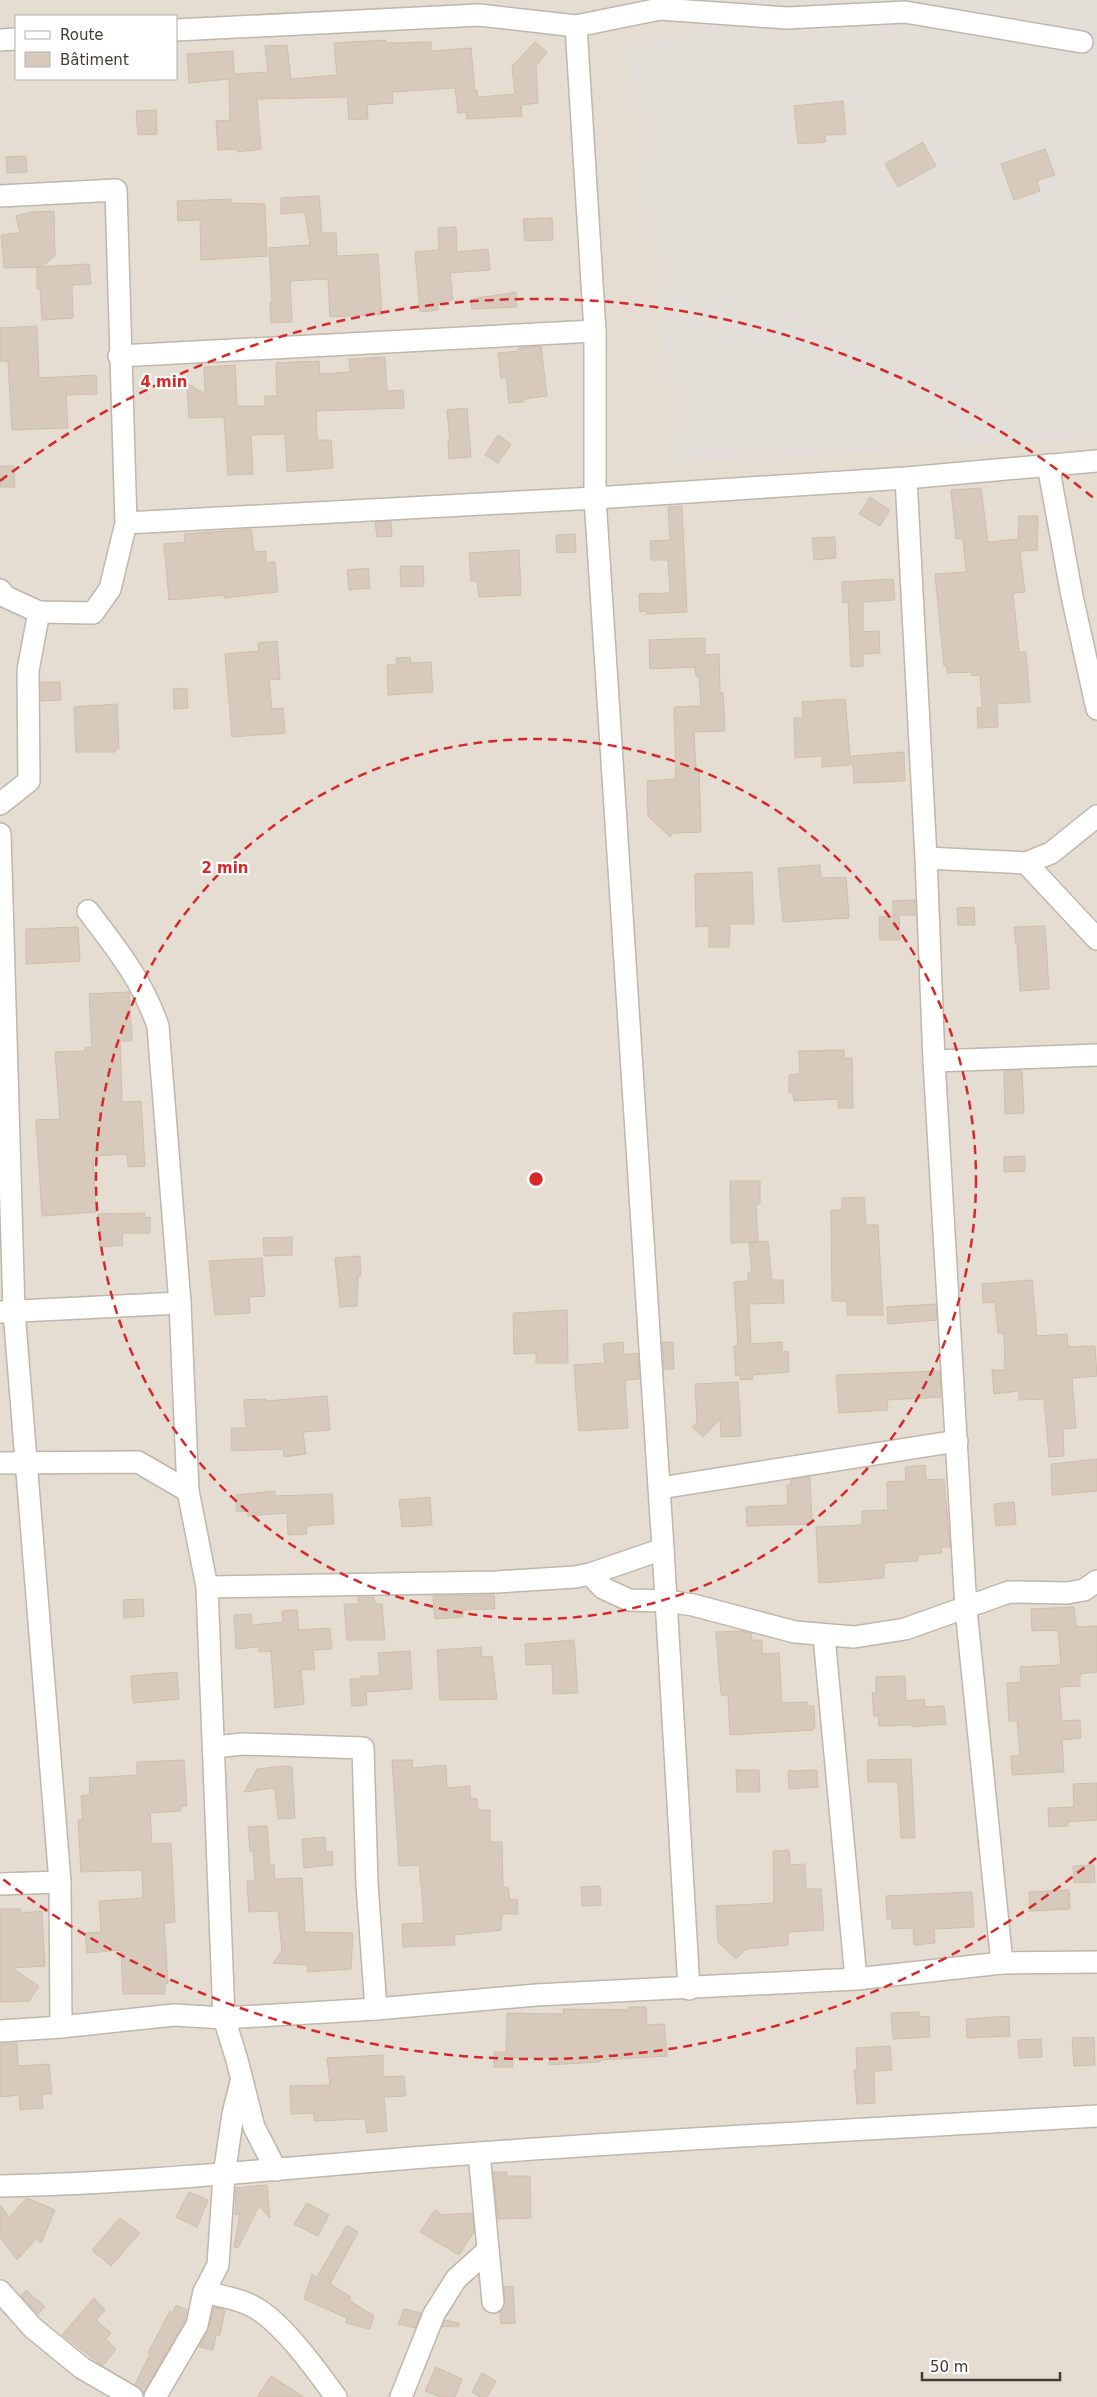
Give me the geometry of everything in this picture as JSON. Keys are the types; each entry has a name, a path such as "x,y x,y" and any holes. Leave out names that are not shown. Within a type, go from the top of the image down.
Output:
{"street":[{"path":"178,30 479,15 576,26 660,9 787,18 904,12 1082,42"},
{"path":"576,26 595,330 595,498 668,1601 690,1989"},
{"path":"0,40 15,39"},
{"path":"0,196 116,190 119,356 126,523 110,588 93,613 39,612 6,597 0,590"},
{"path":"119,356 595,330"},
{"path":"126,523 595,498 906,478 1097,461"},
{"path":"1048,465 1072,596 1093,665 1097,709"},
{"path":"906,478 926,858 934,1061 966,1609 1002,1963"},
{"path":"0,804 30,781 28,670 39,612"},
{"path":"926,858 1026,863 1051,853 1097,816"},
{"path":"0,834 7,1312 26,1462 60,1882 61,2027"},
{"path":"1026,863 1097,940"},
{"path":"88,911 124,958 148,998 158,1026 180,1303 188,1491 207,1587 224,2018 254,2126 276,2170"},
{"path":"934,1061 1097,1055"},
{"path":"7,1312 180,1303"},
{"path":"660,1488 957,1441"},
{"path":"0,1463 138,1462 188,1491"},
{"path":"207,1587 496,1582 590,1574 664,1549"},
{"path":"590,1574 603,1588 619,1597 641,1601 668,1601 693,1605 757,1624 824,1636 854,1637 879,1634 914,1626 966,1609 986,1598 1009,1592 1067,1593 1084,1590 1097,1581"},
{"path":"824,1636 856,1979"},
{"path":"214,1747 244,1744 363,1748 367,1884 376,2008"},
{"path":"0,1884 60,1882"},
{"path":"0,2031 61,2027 174,2015 224,2018 536,1995 690,1989 856,1979 1002,1963 1097,1962"},
{"path":"155,2397 197,2325 204,2292 218,2265 224,2175 233,2114 241,2080"},
{"path":"0,2186 86,2184 224,2175 479,2153 1097,2116"},
{"path":"479,2153 493,2302"},
{"path":"401,2397 438,2307 456,2279 488,2250"},
{"path":"0,2291 33,2328 75,2362 132,2397"},
{"path":"204,2292 253,2306 279,2327 310,2361 336,2397"}],"shaded area":[{"path":"0,0 1097,0 1097,2397 0,2397"},
{"path":"702,0 1097,0 1097,438 679,463 628,41 699,28"}],"building":[{"path":"386,40 386,43 431,42 431,51 471,48 475,91 477,90 478,97 515,94 512,66 535,42 547,52 536,66 538,103 521,105 522,116 467,119 466,112 458,113 455,88 392,92 393,103 367,105 368,119 349,120 347,97 257,99 261,149 238,152 237,149 218,150 216,121 230,120 229,79 189,83 187,54 233,51 234,74 268,72 265,46 287,45 291,79 337,75 334,43"},
{"path":"843,101 846,134 825,135 826,142 798,144 794,106"},
{"path":"156,110 157,134 138,135 136,111"},
{"path":"923,142 936,166 898,187 885,164"},
{"path":"1045,149 1055,175 1037,181 1040,191 1014,200 1001,164"},
{"path":"26,156 27,172 7,173 6,157"},
{"path":"319,196 322,233 336,233 337,256 378,254 382,314 330,317 328,279 290,281 292,322 271,323 270,302 272,302 269,248 310,245 305,212 281,214 281,198"},
{"path":"231,199 231,203 265,204 267,256 201,260 200,220 178,221 177,201"},
{"path":"54,211 55,256 41,267 4,268 1,235 20,233 16,216 32,212"},
{"path":"552,218 553,240 525,241 523,219"},
{"path":"456,227 457,252 488,249 490,270 450,273 453,300 438,302 438,310 420,312 415,252 439,250 438,228"},
{"path":"89,264 91,284 72,285 73,318 42,320 40,289 37,289 37,267"},
{"path":"516,292 517,307 472,309 471,299"},
{"path":"37,326 39,378 96,375 97,394 66,395 68,428 12,430 8,361 0,361 0,328"},
{"path":"541,346 547,396 524,399 524,402 509,403 506,377 501,378 498,353 518,351 518,348"},
{"path":"385,357 387,391 403,390 404,408 316,411 317,440 331,440 333,468 287,472 285,434 251,435 253,474 228,475 224,417 189,418 187,383 205,394 204,367 235,365 237,406 265,406 265,396 277,396 276,363 319,361 320,374 350,372 349,359"},
{"path":"467,408 471,457 449,459 448,440 450,440 447,410"},
{"path":"498,435 511,444 498,463 485,455"},
{"path":"0,466 14,466 15,487 0,487"},
{"path":"981,488 988,542 1018,539 1019,516 1038,516 1037,550 1020,551 1025,592 1013,593 1019,652 1026,652 1030,702 997,704 998,727 978,728 977,708 982,707 980,675 972,676 971,672 947,673 947,666 944,666 935,574 966,572 963,538 956,539 951,490"},
{"path":"870,497 890,510 880,526 859,514"},
{"path":"682,506 687,612 647,614 647,611 640,612 639,594 670,593 668,560 651,560 650,541 670,540 668,507"},
{"path":"391,521 392,536 377,537 375,522"},
{"path":"251,529 254,552 266,551 266,563 275,562 278,592 224,598 224,595 169,600 164,544 185,542 184,534"},
{"path":"575,534 576,552 557,553 556,535"},
{"path":"835,537 836,558 814,560 812,538"},
{"path":"519,550 521,595 479,597 477,581 471,581 469,553"},
{"path":"400,566 423,566 424,586 401,587"},
{"path":"368,568 370,588 349,590 347,570"},
{"path":"893,579 895,600 863,602 863,632 879,631 880,653 863,654 863,666 851,667 848,602 843,603 842,582"},
{"path":"705,638 705,655 719,654 720,693 723,693 725,731 694,732 696,769 699,769 701,832 673,833 670,837 648,816 647,781 676,779 674,707 701,706 699,676 696,676 695,667 650,669 649,640"},
{"path":"277,641 280,679 269,680 272,709 283,708 285,733 232,737 225,654 259,651 258,643"},
{"path":"410,657 411,663 431,662 433,692 388,695 387,665 397,664 396,658"},
{"path":"41,682 60,682 61,700 41,701"},
{"path":"187,688 188,708 174,709 173,689"},
{"path":"845,699 851,765 822,767 822,756 795,758 794,718 803,718 802,702"},
{"path":"117,704 119,749 115,749 115,752 76,752 74,707"},
{"path":"904,752 905,781 854,783 852,756"},
{"path":"820,865 821,878 846,877 849,918 783,922 778,868"},
{"path":"752,872 754,924 730,924 729,947 709,947 709,926 696,927 695,874"},
{"path":"915,900 915,915 893,915 893,901"},
{"path":"974,907 975,925 958,925 957,908"},
{"path":"899,916 900,940 880,940 879,917"},
{"path":"1045,926 1049,989 1020,991 1014,927"},
{"path":"78,927 80,961 26,964 26,929"},
{"path":"129,992 132,1041 120,1041 122,1102 141,1101 145,1166 128,1167 127,1154 93,1156 96,1212 42,1216 36,1120 60,1119 55,1052 85,1051 85,1047 92,1047 89,994"},
{"path":"844,1050 844,1058 852,1058 853,1108 838,1108 838,1099 794,1101 793,1093 789,1093 789,1075 800,1074 799,1051"},
{"path":"1022,1070 1024,1113 1005,1114 1004,1071"},
{"path":"1025,1156 1025,1171 1004,1172 1004,1157"},
{"path":"730,1181 760,1181 760,1204 756,1204 758,1242 731,1243"},
{"path":"864,1197 866,1225 878,1225 883,1315 847,1315 847,1301 832,1301 831,1210 842,1210 842,1198"},
{"path":"145,1213 145,1218 150,1217 150,1233 124,1233 122,1235 123,1245 100,1247 98,1214"},
{"path":"292,1237 292,1255 264,1256 263,1238"},
{"path":"768,1241 772,1280 783,1280 784,1303 749,1304 751,1344 782,1342 782,1352 788,1351 789,1372 753,1375 753,1379 740,1380 740,1375 736,1376 734,1346 738,1346 734,1282 748,1281 748,1273 752,1273 749,1243"},
{"path":"360,1256 361,1276 358,1277 357,1306 340,1307 335,1258"},
{"path":"262,1258 265,1296 249,1297 250,1313 215,1315 209,1261"},
{"path":"1032,1280 1037,1336 1067,1334 1068,1347 1095,1346 1097,1376 1072,1378 1076,1428 1063,1429 1064,1456 1049,1457 1044,1399 1019,1400 1019,1391 994,1394 992,1370 1005,1370 1004,1333 998,1333 995,1302 983,1303 982,1284"},
{"path":"936,1304 937,1320 888,1324 887,1307"},
{"path":"567,1310 568,1363 536,1363 536,1353 514,1354 513,1313"},
{"path":"623,1342 624,1355 638,1353 639,1379 626,1380 625,1382 628,1428 579,1431 574,1365 605,1363 603,1344"},
{"path":"662,1342 673,1342 674,1369 664,1369"},
{"path":"940,1371 941,1397 887,1400 888,1410 839,1413 836,1375"},
{"path":"738,1382 741,1436 721,1437 720,1419 703,1437 692,1427 697,1422 695,1384"},
{"path":"327,1396 330,1430 303,1432 306,1454 284,1457 283,1449 232,1451 231,1428 246,1428 244,1400 266,1399 266,1401"},
{"path":"1097,1459 1097,1491 1052,1495 1051,1464"},
{"path":"925,1465 926,1480 944,1479 950,1547 941,1547 942,1553 918,1555 918,1561 884,1563 884,1578 819,1583 816,1527 862,1525 862,1511 888,1510 887,1482 906,1481 905,1467"},
{"path":"810,1477 812,1524 747,1526 746,1507 788,1505 787,1485 791,1485 791,1480"},
{"path":"275,1491 275,1496 332,1494 334,1524 306,1526 307,1534 288,1535 287,1513 248,1516 248,1511 237,1512 236,1495"},
{"path":"430,1497 432,1525 402,1527 399,1500"},
{"path":"1014,1502 1016,1524 996,1526 994,1504"},
{"path":"494,1595 495,1609 463,1610 463,1617 435,1619 433,1596"},
{"path":"358,1597 374,1597 375,1604 382,1604 385,1640 347,1640 344,1604 358,1604"},
{"path":"143,1599 144,1616 124,1618 123,1600"},
{"path":"1074,1607 1076,1627 1097,1626 1097,1672 1080,1674 1080,1686 1059,1687 1062,1721 1080,1720 1081,1738 1062,1740 1064,1772 1012,1775 1011,1756 1020,1756 1017,1721 1009,1721 1007,1683 1021,1682 1020,1667 1061,1665 1058,1630 1032,1631 1031,1609"},
{"path":"297,1610 299,1630 330,1628 332,1649 313,1650 315,1669 301,1670 304,1704 275,1708 271,1651 259,1652 259,1647 236,1649 234,1615 251,1614 252,1625 283,1622 282,1611"},
{"path":"741,1631 751,1633 752,1640 762,1640 762,1654 779,1653 782,1703 808,1702 808,1706 814,1706 815,1728 813,1730 730,1735 728,1695 721,1695 716,1632"},
{"path":"574,1640 578,1693 553,1694 552,1664 526,1665 525,1644"},
{"path":"481,1647 482,1657 492,1656 497,1699 440,1700 437,1650"},
{"path":"410,1651 412,1689 366,1692 367,1705 352,1706 350,1679 361,1679 361,1676 380,1676 378,1653"},
{"path":"177,1672 179,1699 133,1703 131,1676"},
{"path":"905,1676 906,1701 924,1699 925,1707 944,1706 946,1724 913,1727 913,1725 879,1726 878,1716 874,1716 872,1693 876,1693 876,1677"},
{"path":"911,1759 915,1838 901,1838 898,1782 868,1782 867,1760"},
{"path":"184,1760 187,1806 181,1806 181,1811 150,1813 152,1844 171,1843 175,1922 164,1923 168,1983 165,1984 165,1994 123,1994 121,1950 87,1953 85,1933 101,1932 99,1901 143,1898 142,1870 81,1872 78,1820 83,1820 81,1796 90,1795 89,1778 137,1775 137,1762"},
{"path":"392,1760 413,1760 412,1768 446,1765 447,1788 470,1786 470,1798 477,1799 478,1810 490,1810 490,1842 502,1842 503,1887 508,1887 510,1900 517,1899 518,1914 502,1914 501,1930 454,1935 455,1945 403,1947 402,1924 424,1923 423,1906 419,1865 399,1866"},
{"path":"292,1767 295,1818 278,1819 275,1788 244,1792 257,1769"},
{"path":"736,1770 759,1770 760,1792 737,1792"},
{"path":"817,1770 818,1787 789,1789 788,1771"},
{"path":"1097,1783 1097,1820 1068,1822 1068,1826 1049,1827 1048,1808 1074,1807 1073,1784"},
{"path":"267,1826 270,1865 274,1865 275,1879 302,1878 305,1932 353,1933 351,1969 307,1972 308,1965 273,1963 282,1951 278,1911 249,1912 247,1881 255,1881 253,1851 250,1851 248,1827"},
{"path":"325,1837 326,1852 332,1851 333,1865 304,1868 302,1839"},
{"path":"789,1850 790,1865 805,1864 806,1889 821,1889 824,1930 788,1932 788,1945 746,1949 736,1959 718,1942 716,1906 774,1903 773,1851"},
{"path":"1094,1865 1095,1882 1074,1883 1073,1866"},
{"path":"600,1886 601,1905 582,1906 581,1887"},
{"path":"1069,1890 1070,1909 1030,1911 1029,1892"},
{"path":"972,1892 974,1927 934,1929 935,1943 914,1945 913,1928 892,1929 892,1919 887,1919 886,1896"},
{"path":"0,1909 21,1909 21,1913 42,1911 45,1966 12,1968 39,1986 29,2001 0,2002"},
{"path":"628,2007 646,2007 647,2025 664,2024 667,2056 549,2065 549,2058 513,2058 513,2067 494,2067 494,2052 506,2052 507,2013 564,2014 563,2009 628,2010"},
{"path":"919,2012 919,2017 929,2016 930,2037 893,2039 891,2013"},
{"path":"1009,2016 1010,2036 967,2038 966,2019"},
{"path":"1094,2037 1095,2065 1074,2066 1072,2038"},
{"path":"1041,2039 1042,2057 1019,2058 1018,2040"},
{"path":"17,2043 18,2066 49,2064 52,2094 42,2094 43,2108 20,2110 19,2095 0,2097 0,2044"},
{"path":"890,2046 892,2070 874,2071 875,2103 857,2104 854,2070 857,2069 856,2048"},
{"path":"383,2055 383,2077 404,2076 406,2096 384,2097 387,2131 367,2133 365,2119 314,2121 314,2113 291,2114 290,2086 330,2085 327,2058"},
{"path":"493,2172 507,2172 506,2176 530,2176 531,2218 498,2219"},
{"path":"267,2185 270,2218 259,2206 238,2248 234,2247 240,2214 235,2215 236,2188"},
{"path":"189,2192 208,2200 197,2227 176,2217"},
{"path":"27,2198 55,2210 41,2243 36,2239 17,2260 0,2237 0,2205 9,2217"},
{"path":"307,2203 329,2215 318,2236 294,2224"},
{"path":"435,2210 442,2215 472,2213 474,2232 459,2255 420,2232"},
{"path":"120,2218 140,2233 111,2266 92,2250"},
{"path":"347,2225 358,2232 330,2284 351,2297 349,2300 374,2316 370,2329 346,2323 347,2318 304,2299 312,2274 317,2277"},
{"path":"504,2286 513,2287 515,2323 501,2324 500,2312 505,2301"},
{"path":"26,2290 45,2307 38,2314 21,2296"},
{"path":"94,2298 105,2310 96,2320 111,2333 106,2339 116,2349 103,2366 62,2335"},
{"path":"176,2305 187,2310 185,2320 144,2393 135,2384 150,2354 148,2353 170,2311 172,2313"},
{"path":"214,2307 225,2310 220,2335 216,2335 213,2350 199,2347 209,2328"},
{"path":"404,2309 421,2313 415,2328 398,2324"},
{"path":"445,2320 459,2323 459,2326 442,2327"},
{"path":"436,2367 462,2379 455,2397 441,2397 425,2391"},
{"path":"482,2373 496,2381 487,2397 480,2397 472,2392"},
{"path":"271,2376 304,2397 257,2397"}]}
